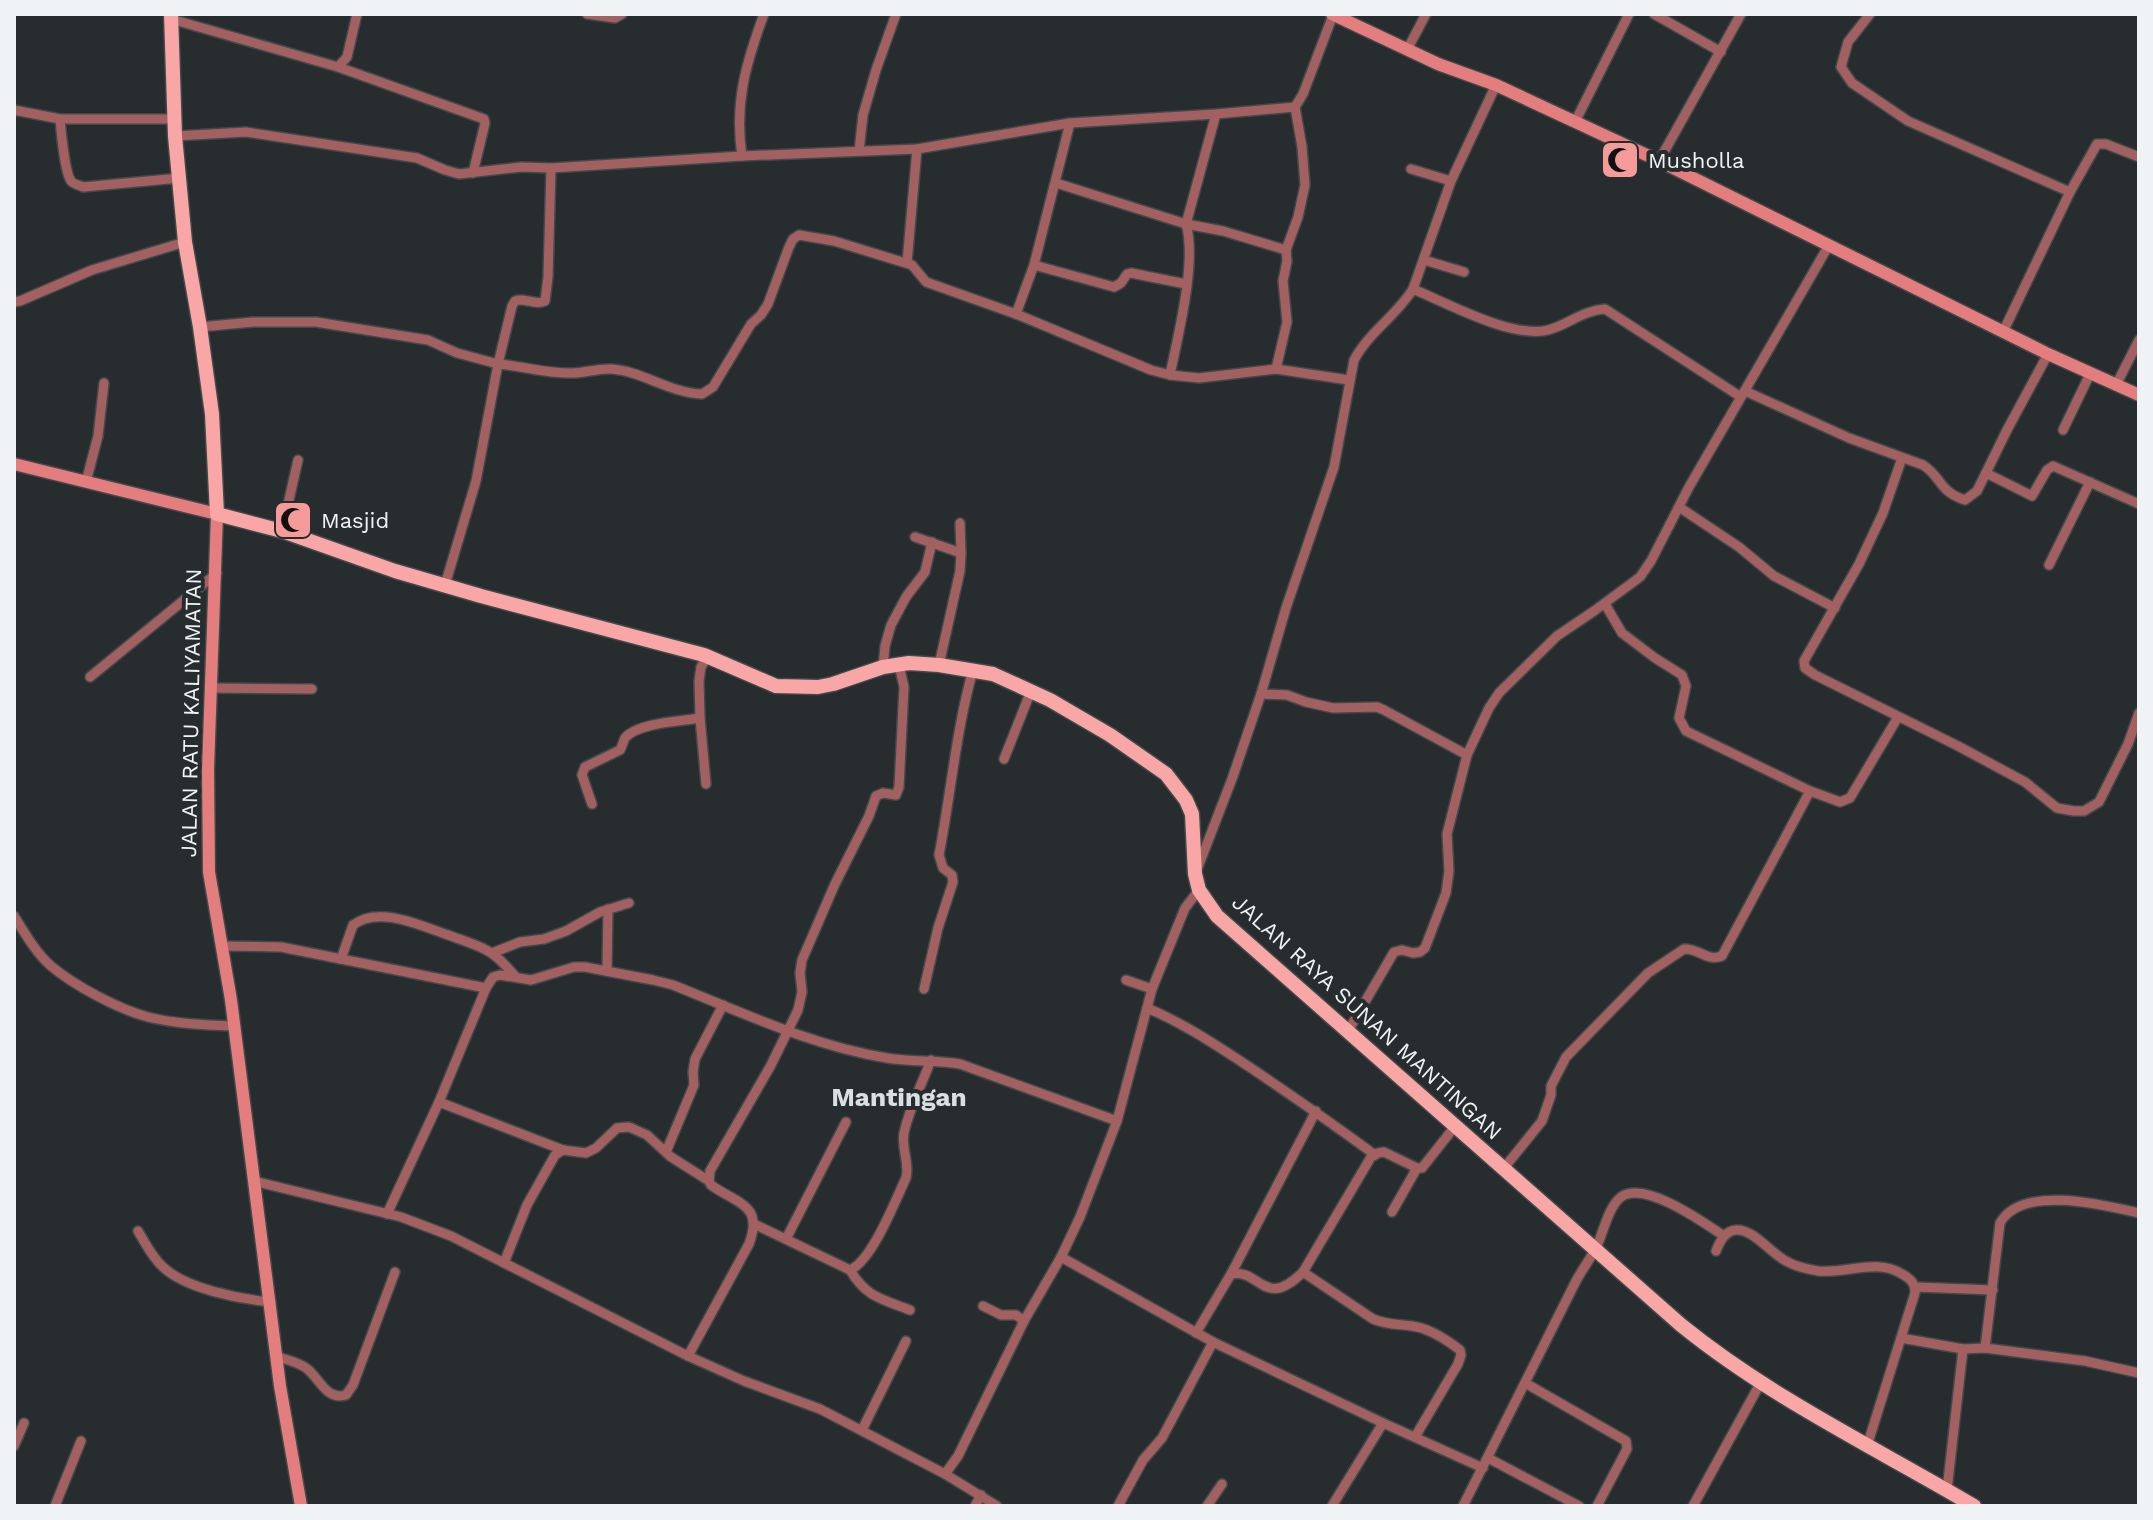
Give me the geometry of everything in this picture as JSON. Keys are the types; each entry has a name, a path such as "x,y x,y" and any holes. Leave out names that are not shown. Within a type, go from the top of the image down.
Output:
{"main road":[{"name":"JALAN RATU KALIYAMATAN","path":"171,17 175,136 185,242 212,414 217,514"},
{"name":"JALAN RAYA SUNAN MANTINGAN","path":"217,514 282,531 395,571 594,627 683,648 776,686 800,688 833,684 883,667 909,663 993,674 1050,700 1110,735 1166,774 1186,800 1192,814 1195,874 1199,890 1217,916 1688,1331 1761,1382 1974,1506"}],"street":[{"path":"338,67 347,57 357,14"},
{"path":"587,14 615,18 622,14"},
{"path":"742,156 738,128 741,90 764,14"},
{"path":"859,151 863,115 896,14"},
{"path":"1276,369 1287,322 1283,281 1286,250 1305,185 1295,107 1303,94 1332,14 1456,72 1496,85 1659,161 2048,354 2139,395"},
{"path":"1407,50 1426,14"},
{"path":"1575,122 1629,14"},
{"path":"1654,14 1721,52"},
{"path":"1659,161 1741,14"},
{"path":"1870,14 1848,42 1842,61 1843,72 1852,83 1908,121 2070,192"},
{"path":"171,17 338,67 484,119 473,173"},
{"path":"1195,874 1232,779 1334,467 1354,360 1361,347 1413,289 1451,181 1496,85"},
{"path":"175,136 246,132 417,158 459,174 521,167 917,149 1070,123 1295,107"},
{"path":"14,110 60,119 175,119"},
{"path":"1170,375 1186,284 1190,239 1186,224 1216,114"},
{"path":"60,119 66,166 73,183 83,187 180,178"},
{"path":"1016,314 1034,265 1070,123"},
{"path":"2003,332 2070,192 2097,144 2106,144 2139,157"},
{"path":"907,263 917,149"},
{"path":"445,585 476,481 491,393 513,303 519,299 545,301 551,168"},
{"path":"1411,169 1451,181"},
{"path":"1056,183 1186,224 1223,231 1286,250"},
{"path":"200,327 263,321 316,322 428,340 457,353 498,364 543,372 610,369 678,390 702,394 713,387 751,324 768,304 789,247 799,235 834,241 907,263 926,282 1016,314 1151,370 1199,378 1276,369 1349,380"},
{"path":"14,302 92,270 185,242"},
{"path":"1348,1031 1394,952 1402,950 1413,953 1425,948 1446,893 1449,871 1447,834 1467,755 1489,708 1499,693 1557,636 1640,577 1829,245"},
{"path":"1424,260 1464,272"},
{"path":"1034,265 1114,287 1131,273 1186,284"},
{"path":"1413,289 1511,329 1528,331 1545,331 1585,312 1605,309 1743,394 1928,468 1946,491 1965,500 1977,491 2048,354"},
{"path":"2116,385 2139,340"},
{"path":"2063,430 2090,374"},
{"path":"86,482 98,436 104,383"},
{"path":"1902,458 1883,513 1859,564 1803,664 1815,675 2025,782 2057,808 2074,811 2091,808 2099,802 2128,744 2139,713"},
{"path":"282,531 298,460"},
{"name":"JALAN RAYA SUNAN MANTINGAN","path":"14,464 217,514"},
{"path":"1986,473 2032,496 2051,466 2139,504"},
{"path":"2049,565 2090,482"},
{"path":"1679,507 1739,547 1774,576 1835,608"},
{"name":"JALAN RATU KALIYAMATAN","path":"217,514 208,769 209,872 234,1026 276,1356 301,1506"},
{"path":"939,665 960,571 960,523"},
{"path":"915,537 961,553"},
{"path":"883,667 891,625 906,597 925,572 932,542"},
{"path":"90,677 217,573"},
{"path":"1605,604 1622,633 1682,675 1686,686 1679,718 1686,731 1810,791 1840,802 1850,798 1898,717"},
{"path":"706,656 700,675 706,784"},
{"path":"709,1181 710,1171 771,1065 798,1010 802,992 802,960 876,796 883,793 896,795 899,787 904,687 899,665"},
{"path":"924,989 938,928 953,882 952,875 943,868 939,855 957,739 973,670"},
{"path":"211,688 312,689"},
{"path":"1004,759 1031,691"},
{"path":"1261,694 1287,695 1333,708 1377,707 1467,755"},
{"path":"592,804 582,775 585,767 620,750 624,740 635,731 700,718"},
{"path":"2128,744 2139,748"},
{"path":"1504,1168 1542,1121 1551,1086 1566,1057 1648,973 1684,949 1691,949 1707,958 1722,956 1810,791"},
{"path":"945,1474 958,1456 1085,1206 1117,1121 1152,989 1185,908 1199,890"},
{"path":"492,953 520,942 544,939 566,931 608,909 629,903"},
{"path":"607,971 608,909"},
{"path":"14,916 50,965 87,990 145,1016 179,1023 234,1026"},
{"path":"341,959 353,925 366,918 386,918 403,920 482,947 516,977"},
{"path":"221,946 281,947 486,988"},
{"path":"387,1214 439,1102 486,988 493,977 500,975 531,980 574,967 673,985 829,1044 889,1059 960,1064 1117,1121"},
{"path":"1126,980 1152,989"},
{"path":"666,1152 694,1085 695,1059 723,1005"},
{"path":"1147,1008 1218,1047 1316,1111 1375,1155"},
{"path":"850,1270 867,1255 906,1178 908,1165 903,1151 904,1133 931,1060"},
{"path":"439,1102 563,1150 586,1153 617,1128 629,1127 647,1135 723,1194 749,1209 754,1224 749,1244 688,1356"},
{"path":"1196,1333 1231,1274 1316,1111"},
{"path":"786,1239 846,1122"},
{"path":"1231,1274 1237,1272 1274,1288 1287,1286 1303,1272 1371,1157 1384,1152 1417,1168 1425,1166 1456,1125"},
{"path":"504,1263 536,1188 555,1155 563,1150"},
{"path":"1392,1212 1417,1168"},
{"path":"254,1181 387,1214 451,1236 688,1356 820,1409 945,1474 997,1506"},
{"path":"1463,1506 1576,1281 1596,1248 1617,1201 1632,1193 1654,1196 1724,1236"},
{"path":"1985,1348 2000,1223 2005,1216 2029,1203 2066,1200 2139,1213"},
{"path":"754,1224 850,1270 860,1286 874,1296 910,1310"},
{"path":"1716,1251 1724,1236 1734,1230 1746,1231 1787,1262 1814,1270 1840,1271 1878,1265 1888,1266 1908,1277 1915,1287 1915,1293 1867,1446"},
{"path":"138,1231 151,1254 165,1269 181,1278 209,1290 271,1302"},
{"path":"1061,1257 1213,1342 1383,1423 1486,1463 1579,1506"},
{"path":"276,1356 305,1367 332,1394 340,1397 346,1395 353,1385 395,1272"},
{"path":"1303,1272 1373,1319 1384,1324 1414,1326 1460,1350 1458,1364 1415,1437"},
{"path":"1915,1287 1993,1290"},
{"path":"983,1306 1001,1315 1016,1315 1024,1321"},
{"path":"1901,1338 1963,1349 1985,1348 2085,1361 2139,1373"},
{"path":"862,1430 906,1341"},
{"path":"1118,1506 1143,1460 1162,1438 1213,1342"},
{"path":"1947,1490 1963,1349"},
{"path":"1693,1506 1761,1382"},
{"path":"1525,1383 1626,1441 1627,1449 1597,1506"},
{"path":"14,1446 24,1423"},
{"path":"1332,1506 1383,1423"},
{"path":"55,1506 81,1441"},
{"path":"1207,1506 1222,1484"},
{"path":"975,1506 981,1495"}],"place":[{"name":"Musholla","path":"1620,160"},
{"name":"Masjid","path":"293,520"}],"district":[{"name":"Mantingan","path":"899,1097"}]}
